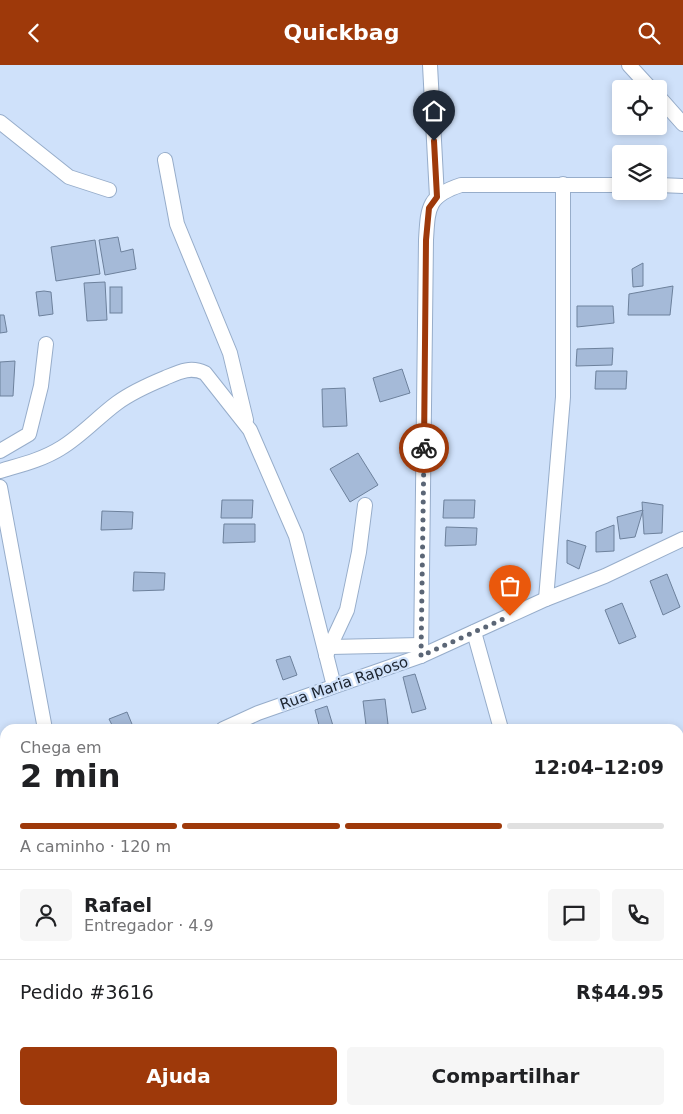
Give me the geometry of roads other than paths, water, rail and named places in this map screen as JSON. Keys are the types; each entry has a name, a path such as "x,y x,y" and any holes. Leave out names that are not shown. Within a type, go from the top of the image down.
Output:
{"street":[{"path":"430,65 437,197"},
{"path":"629,65 643,80"},
{"path":"667,106 683,124"},
{"path":"0,122 69,177 109,190"},
{"path":"165,160 177,224 230,353 247,426 296,536 328,651 334,686"},
{"path":"546,599 563,397 563,184"},
{"path":"328,651 421,651 426,240 429,208 437,197 449,189 461,185 612,185"},
{"path":"667,185 683,186"},
{"path":"0,451 29,434 41,386 46,344"},
{"path":"0,471 45,457 62,448 118,402 179,371 197,369 204,373 247,426"},
{"path":"0,487 44,724"},
{"path":"328,651 347,610 360,553 364,505"},
{"name":"Rua Maria Raposo","path":"234,724 258,713 474,632 546,599 605,576 683,539"},
{"path":"474,632 500,724"}]}
